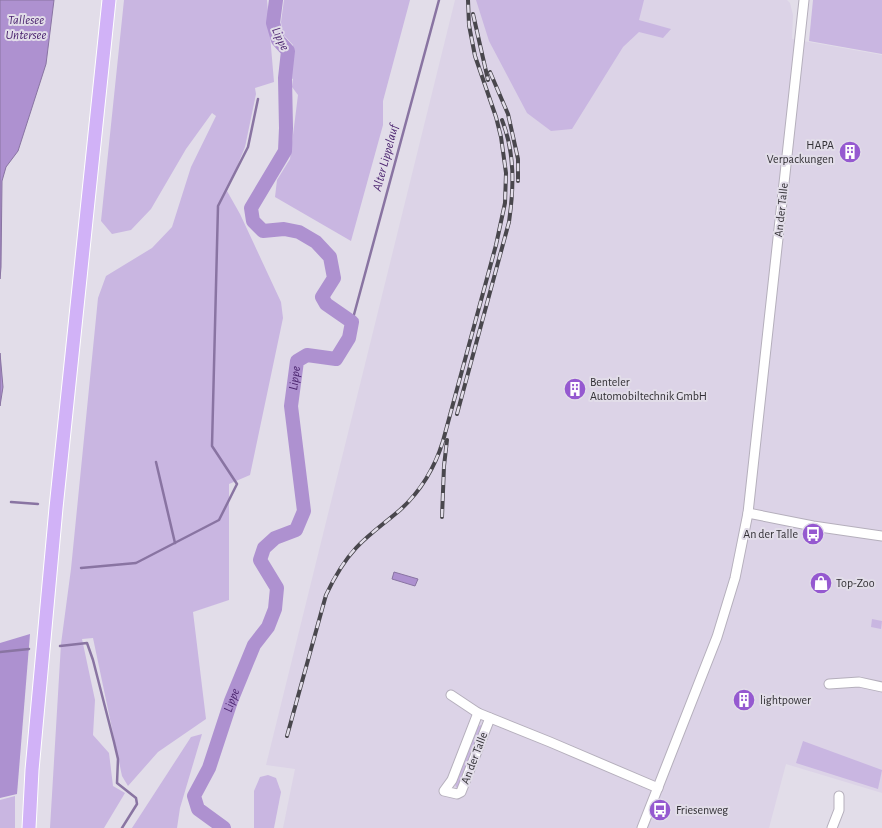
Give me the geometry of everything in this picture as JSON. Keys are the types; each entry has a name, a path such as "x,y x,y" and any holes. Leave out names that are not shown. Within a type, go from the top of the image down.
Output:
{"highway":[{"path":"29,828 32,770 56,508 109,0"}],"street":[{"name":"An der Talle","path":"642,828 717,637 735,578 748,513 804,0"},
{"path":"748,513 813,526 882,536"},
{"path":"829,684 859,682 882,687"},
{"name":"An der Talle","path":"451,695 478,713 658,788"},
{"name":"An der Talle","path":"478,713 448,792 457,794 461,792 490,718"},
{"path":"832,828 839,810 839,796"}],"shaded area":[{"path":"124,0 267,0 274,82 255,88 256,94 245,147 227,191 240,214 281,302 283,318 250,475 229,484 229,600 193,612 206,719 158,752 128,786 122,776 93,638 82,639 95,700 93,735 109,753 113,786 125,793 104,828 50,828 61,644 71,569 98,298 106,276 152,248 172,227 191,167 216,116 212,113 186,149 151,209 131,230 112,234 101,221"},
{"path":"284,0 410,0 383,101 383,125 351,241 275,197 277,180 290,159 298,95 292,87 293,79 289,78 293,45 283,34 281,22"},
{"path":"455,0 787,0 790,3 793,15 792,39 882,55 882,793 786,764 769,828 283,828 295,769 266,765"},
{"path":"476,0 644,0 639,20 671,29 663,38 639,32 623,47 572,129 551,131 527,113 489,41"},
{"path":"813,0 882,0 882,54 809,41"},
{"path":"872,619 882,621 881,629 871,627"},
{"path":"30,634 17,794 0,798 0,643"},
{"path":"481,725 483,729 460,788 457,788 455,785 477,727"},
{"path":"202,734 180,808 177,828 132,828 191,737"},
{"path":"803,741 882,770 878,789 796,763"},
{"path":"268,775 276,778 281,792 274,828 254,828 254,791 260,777"},
{"path":"15,796 15,828 0,828 0,800"}],"water":[{"name":"Tallesee Untersee","path":"0,0 54,0 46,64 18,151 6,167 2,181 0,279"},
{"path":"0,353 3,387 0,406"},
{"path":"394,572 418,579 415,586 392,579"}],"waterway":[{"name":"Lippe","path":"224,828 198,809 194,796 209,768 231,701 254,645 268,627 275,609 277,588 260,560 264,548 275,538 296,530 304,511 291,406 297,361 307,355 336,359 349,338 352,322 326,304 322,297 334,278 330,257 316,242 299,232 284,229 263,231 253,221 251,208 285,151 285,78 288,51 278,40 273,23 276,0"},
{"name":"Alter Lippelauf","path":"352,322 439,0"},
{"path":"81,568 136,563 219,520 237,484 212,446 218,206 248,147 258,99"},
{"path":"156,462 175,543"},
{"path":"11,502 38,504"},
{"path":"60,646 87,643 93,660 118,759 117,783 136,798 137,804 122,828"},
{"path":"0,652 29,649"}],"railway":[{"path":"287,736 326,595 332,582 351,553 400,510 414,495 431,470 440,451 496,245 505,203 506,173 501,137 496,117 475,56 469,25 468,0"},
{"path":"473,14 488,80"},
{"path":"490,72 508,114 518,159 518,181"},
{"path":"457,414 509,222 512,196 512,170 509,145 502,120"},
{"path":"442,517 444,466 447,440"}],"place":[{"name":"HAPA Verpackungen","path":"850,152"},
{"name":"Benteler Automobiltechnik GmbH","path":"575,389"},
{"name":"An der Talle","path":"813,534"},
{"name":"Top-Zoo","path":"821,583"},
{"name":"lightpower","path":"744,700"},
{"name":"Friesenweg","path":"660,810"}]}
